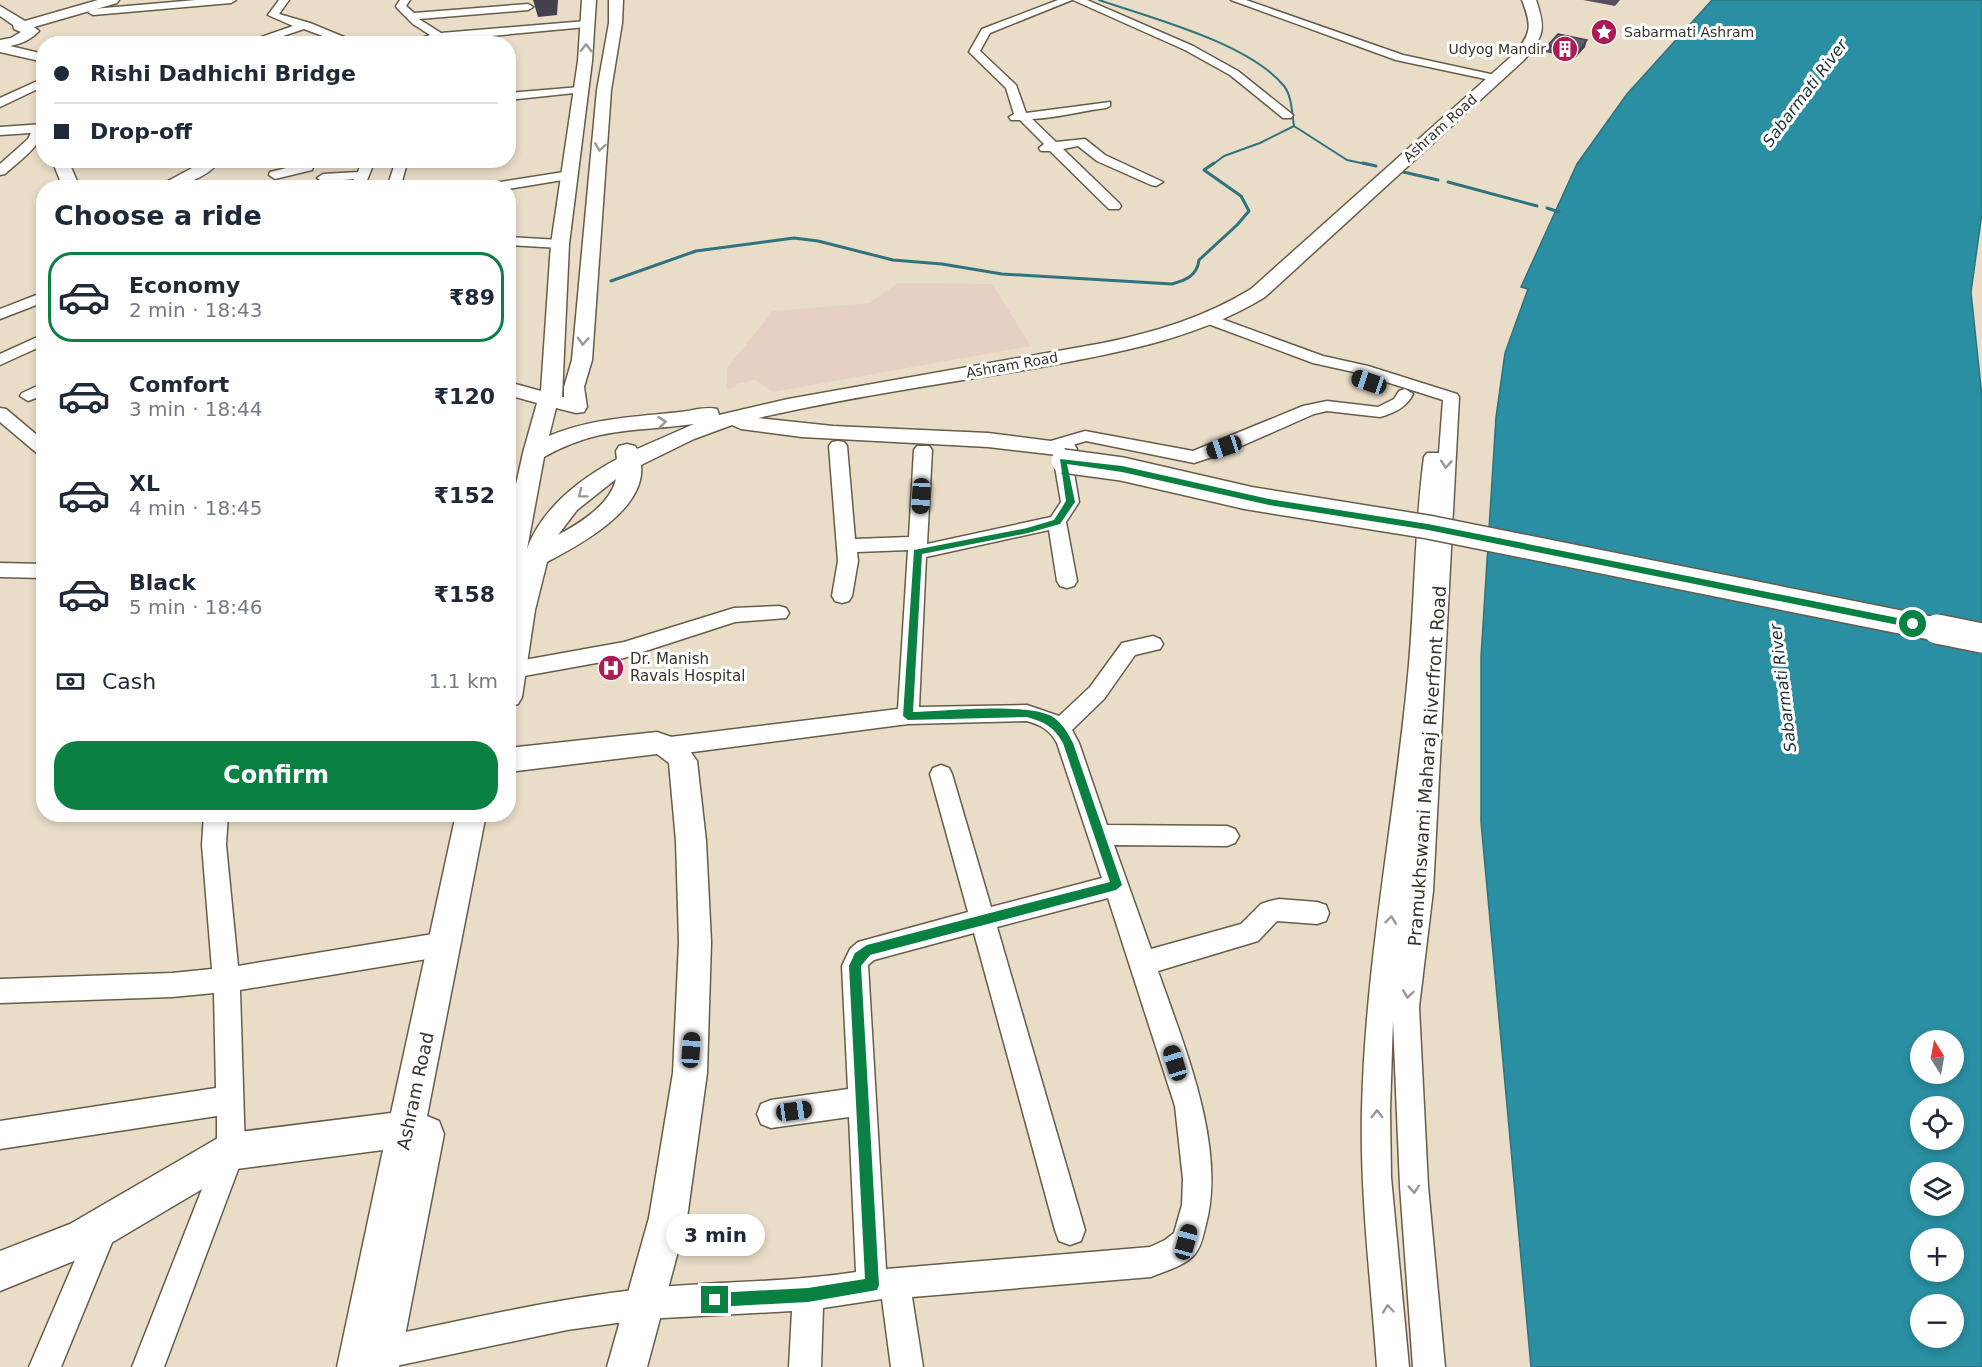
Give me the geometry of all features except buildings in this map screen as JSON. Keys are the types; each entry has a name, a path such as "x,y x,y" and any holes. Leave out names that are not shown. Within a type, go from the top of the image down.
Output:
{"main road":[{"path":"516,508 518,489 534,453 548,404 560,244 585,61 589,0"},
{"path":"576,407 574,387 582,360 594,185 608,58 616,29 616,0"},
{"path":"1518,0 1532,32 1539,27 1529,0"},
{"path":"0,28 27,29 93,12 115,2"},
{"path":"0,46 15,41 27,29 115,2"},
{"path":"0,10 38,36"},
{"name":"Ashram Road","path":"534,453 558,439 603,426 698,423 827,388 1106,338 1234,310 1258,293 1369,194 1492,75 1509,53 1532,32"},
{"path":"0,46 36,56"},
{"name":"Ashram Road","path":"727,419 1100,349 1204,316"},
{"path":"516,391 548,404"},
{"path":"516,396 548,404 576,407 623,441 630,461"},
{"path":"698,423 727,419 770,427 990,440 1059,452 1122,469 1260,500 1428,527 1982,638"},
{"path":"698,423 763,440 838,446 1126,456 1252,485 1428,513 1982,623"},
{"name":"Ashram Road","path":"516,654 531,573 548,530 568,504 630,461 698,423"},
{"path":"516,759 641,744 669,746 677,751 683,761 692,841 695,942 690,1073 668,1218 645,1304 630,1349 627,1367"},
{"name":"Ashram Road","path":"373,1362 408,1129 469,822"},
{"name":"Ashram Road","path":"373,1362 485,822"},
{"path":"0,1271 82,1238 231,1151 408,1129"}],"street":[{"path":"115,2 231,0"},
{"path":"257,36 284,0"},
{"path":"446,14 450,0"},
{"path":"1067,0 986,31 974,52 1012,87 1018,116 1114,206"},
{"path":"1078,0 1189,48 1234,73 1287,115"},
{"path":"1236,0 1400,58 1492,75"},
{"path":"1249,0 1419,57 1492,75"},
{"path":"407,2 402,6 439,36 586,24"},
{"path":"412,16 446,14 496,5 529,4"},
{"path":"424,26 509,19 522,15 529,4"},
{"path":"273,15 335,36"},
{"path":"272,36 306,25"},
{"path":"0,103 36,85"},
{"path":"516,98 579,94"},
{"path":"1018,116 1057,114 1071,109 1106,104"},
{"path":"0,133 36,131"},
{"path":"0,171 36,137"},
{"path":"1049,147 1081,142 1101,158 1156,182"},
{"path":"179,180 206,168"},
{"path":"269,180 299,168"},
{"path":"516,184 570,176"},
{"path":"516,241 560,244"},
{"path":"0,314 36,299"},
{"path":"1204,316 1319,360 1352,376 1439,405 1428,495 1418,683 1381,1003 1376,1110 1377,1177 1393,1367"},
{"path":"0,360 36,343"},
{"name":"Pramukhswami Maharaj Riverfront Road","path":"1319,360 1362,369 1450,397 1421,891 1406,1006 1414,1186 1429,1367"},
{"path":"28,396 36,392"},
{"path":"846,546 918,547 1028,530 1057,522 1070,502 1059,452 1085,436 1194,457 1224,447 1310,410 1327,406 1380,412 1401,402 1405,394"},
{"path":"0,413 36,443"},
{"path":"838,446 848,561 842,596"},
{"path":"908,716 923,450"},
{"path":"1057,522 1067,581"},
{"path":"0,570 36,571"},
{"path":"516,669 624,650 734,615 778,613"},
{"path":"1060,728 1097,693 1129,648 1153,644"},
{"path":"373,1362 567,1314 645,1304 808,1295 883,1284 1151,1262 1176,1251 1186,1242 1197,1204 1197,1179 1189,1106 1068,743 1060,728 1048,719 1027,713 908,716 692,741 669,746"},
{"path":"941,774 1070,1230"},
{"path":"148,1367 231,1151 229,1011 214,845 215,822"},
{"path":"1099,835 1227,836"},
{"path":"907,1367 883,1284 862,1101 855,966 859,957 867,950 1116,885"},
{"path":"1143,963 1249,933 1270,912 1279,910 1317,913"},
{"path":"0,991 226,980 445,944"},
{"path":"0,1135 230,1100"},
{"path":"771,1114 862,1101"},
{"path":"45,1367 105,1225"},
{"path":"805,1367 808,1295"}],"shaded area":[{"path":"898,283 992,284 1031,346 773,392 756,380 736,384 736,387 727,389 727,368 773,311 869,303"}],"water":[{"name":"Sabarmati River","path":"1712,0 1982,0 1982,213 1971,292 1982,397 1982,1367 1531,1367 1481,822 1481,657 1496,417 1505,353 1528,289 1521,287 1577,164 1627,94"}],"waterway":[{"path":"1099,0 1198,34 1248,57 1268,71 1287,90 1294,126"},
{"path":"1212,165 1224,156 1260,143 1294,126"},
{"path":"1294,126 1347,160 1370,165"},
{"path":"611,281 696,251 794,238 818,241 893,260 942,264 1002,274 1172,284 1193,274 1199,260 1249,211 1241,196 1204,170 1214,163"},
{"path":"1363,163 1376,166"},
{"path":"1399,171 1438,180"},
{"path":"1448,182 1537,206"},
{"path":"1547,208 1559,212"}],"place":[{"name":"Sabarmati Ashram","path":"1604,32"},
{"name":"Udyog Mandir","path":"1565,49"},
{"name":"Dr. Manish Ravals Hospital","path":"611,668"}],"route":[{"path":"715,1300 808,1295 872,1285 855,966 859,957 867,950 1116,885 1068,743 1060,728 1048,719 1027,713 908,716 917,552 954,546 1057,522 1070,502 1062,461 1122,469 1269,502 1428,527 1913,624"}]}
